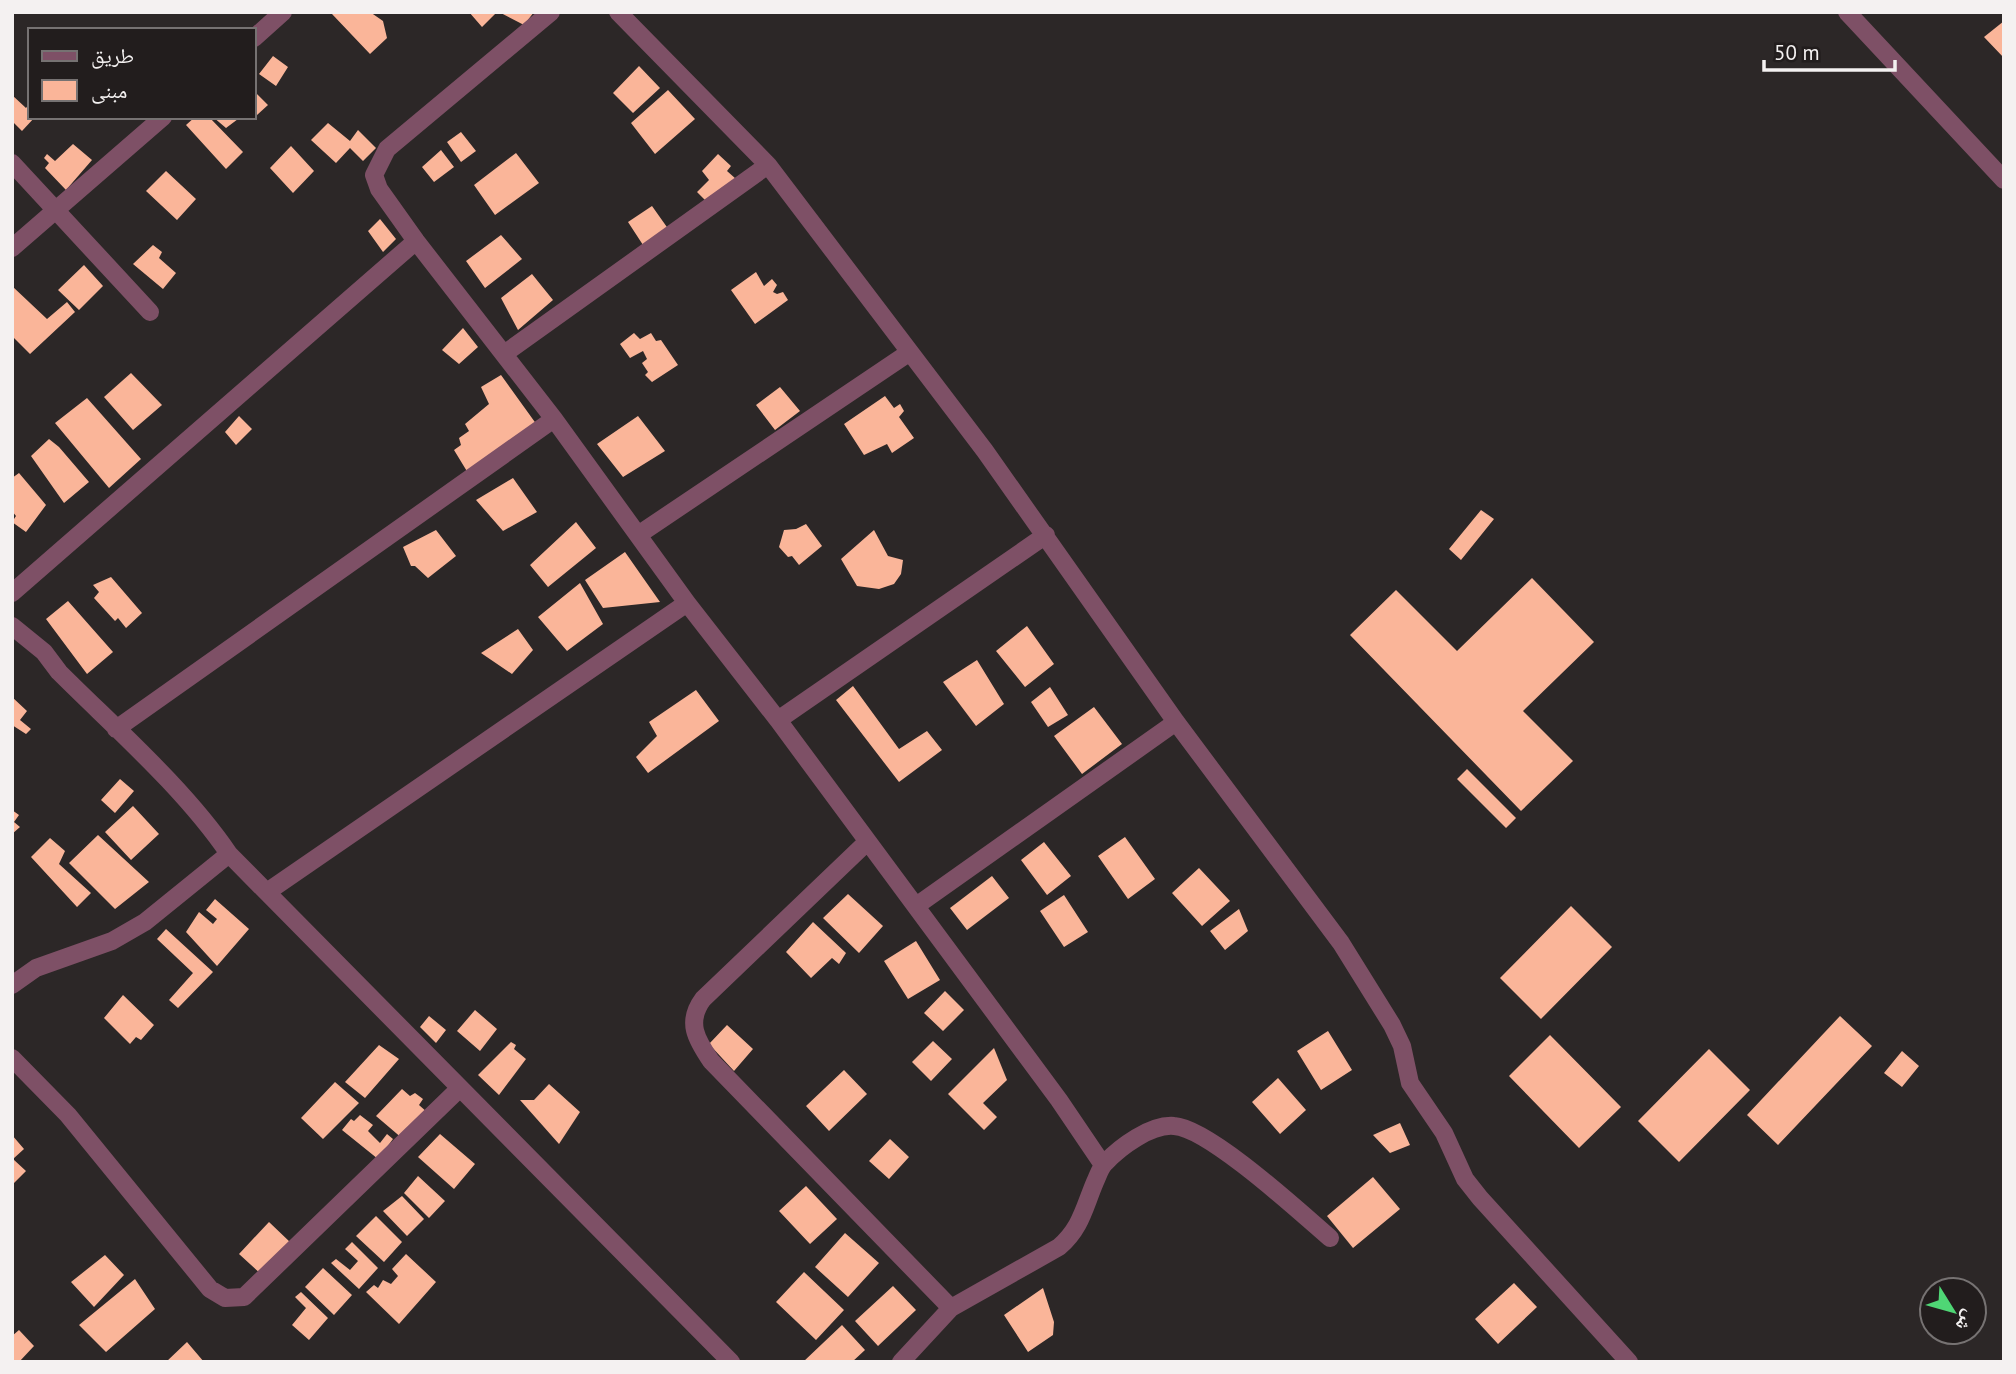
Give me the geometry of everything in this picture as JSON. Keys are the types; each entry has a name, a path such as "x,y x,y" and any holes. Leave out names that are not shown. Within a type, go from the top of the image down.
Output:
{"street":[{"path":"256,36 283,12"},
{"path":"551,12 387,149 374,175 379,189 554,419 687,603 778,720 1103,1164"},
{"path":"618,12 768,165 910,352 1045,535 1176,722 1341,943 1392,1025 1402,1046 1409,1083 1444,1133 1465,1179 1629,1362"},
{"path":"1847,12 2004,180"},
{"path":"12,248 161,119"},
{"path":"12,163 150,313"},
{"path":"504,354 768,165"},
{"path":"12,593 416,241"},
{"path":"638,535 910,352"},
{"path":"116,729 554,419"},
{"path":"778,720 1045,535"},
{"path":"267,892 687,603"},
{"path":"12,626 44,652 59,672 179,792 217,835 229,854 460,1087 719,1358"},
{"path":"915,906 1176,722"},
{"path":"867,842 703,999 695,1009 693,1024 701,1047 711,1061 951,1308"},
{"path":"12,985 36,968 112,941 145,922 229,854"},
{"path":"12,1058 68,1115 210,1289 225,1298 244,1297 460,1087"},
{"path":"901,1362 951,1308 1059,1247 1071,1236 1079,1226 1103,1164 1138,1136 1152,1129 1174,1126 1198,1132 1287,1200 1330,1238"}],"building":[{"path":"370,12 383,21 387,38 370,54 332,14"},
{"path":"469,12 497,12 482,27"},
{"path":"499,12 534,12 524,25"},
{"path":"2004,21 2004,58 1984,37"},
{"path":"273,56 288,67 276,86 259,74"},
{"path":"639,66 660,88 633,113 613,93"},
{"path":"668,90 695,119 655,154 631,123"},
{"path":"256,93 268,105 256,114"},
{"path":"12,95 26,108 28,106 28,119 33,119 22,131 12,121"},
{"path":"193,119 211,119 243,152 226,169 186,125"},
{"path":"215,119 238,119 226,128"},
{"path":"328,123 350,141 358,130 376,148 363,161 350,148 336,163 311,140"},
{"path":"461,132 476,151 461,162 447,142"},
{"path":"73,144 92,160 66,190 45,168 49,163 44,158 47,154 55,161"},
{"path":"291,146 314,171 293,193 270,168"},
{"path":"441,150 454,167 434,182 422,167"},
{"path":"516,153 539,183 495,215 474,185"},
{"path":"718,154 731,166 727,171 736,179 706,201 697,192 709,180 702,171"},
{"path":"166,171 196,199 177,220 146,191"},
{"path":"652,206 669,230 643,245 628,222"},
{"path":"380,219 396,239 383,252 368,231"},
{"path":"501,235 522,259 485,288 466,261"},
{"path":"153,245 162,252 159,258 176,273 163,289 133,264"},
{"path":"84,265 103,286 79,310 58,290"},
{"path":"756,272 764,286 772,279 777,285 773,292 783,292 788,300 755,324 731,290"},
{"path":"532,274 553,300 518,330 501,298"},
{"path":"12,286 47,319 67,302 75,312 30,354 12,336"},
{"path":"463,328 478,347 459,364 442,350"},
{"path":"634,333 640,339 651,333 656,341 661,340 678,365 652,382 645,375 648,372 642,363 647,359 643,351 630,358 620,344"},
{"path":"131,373 162,405 133,430 104,397"},
{"path":"501,375 537,425 468,473 454,450 461,445 459,438 469,431 465,424 489,404 481,387"},
{"path":"780,387 800,411 775,430 756,405"},
{"path":"885,396 894,408 900,404 904,411 899,417 914,438 892,453 887,444 864,455 844,424"},
{"path":"87,398 141,459 109,488 55,423"},
{"path":"239,416 252,429 236,445 225,432"},
{"path":"638,416 665,451 623,477 597,444"},
{"path":"49,439 89,482 64,503 31,456"},
{"path":"19,473 46,505 26,532 12,522 16,516 12,511 12,478"},
{"path":"513,478 537,512 503,531 476,500"},
{"path":"1481,510 1494,519 1461,560 1449,549"},
{"path":"576,522 596,548 548,587 530,565"},
{"path":"806,524 822,546 799,565 779,547 784,530 796,529"},
{"path":"436,530 456,556 428,578 415,566 411,566 403,547"},
{"path":"874,530 888,556 903,560 901,574 894,584 879,589 857,586 841,559"},
{"path":"625,552 660,602 603,608 585,580"},
{"path":"111,577 142,613 126,628 118,618 115,621 94,598 99,592 93,585"},
{"path":"1532,578 1594,642 1523,711 1573,761 1521,811 1350,635 1396,590 1457,651"},
{"path":"580,583 603,624 567,651 538,617"},
{"path":"68,601 113,652 87,674 46,619"},
{"path":"1027,626 1054,664 1025,687 996,651"},
{"path":"518,629 533,650 512,674 481,653"},
{"path":"977,660 1004,704 976,726 943,682"},
{"path":"853,686 899,749 927,731 942,750 899,782 836,700"},
{"path":"1050,687 1068,715 1048,727 1031,702"},
{"path":"696,690 719,721 648,773 636,757 657,736 649,722"},
{"path":"12,697 27,711 20,720 31,729 26,734 12,725"},
{"path":"1094,707 1122,744 1082,774 1054,736"},
{"path":"1467,769 1516,818 1506,828 1457,779"},
{"path":"120,779 134,791 115,813 101,800"},
{"path":"133,806 159,834 131,860 105,832"},
{"path":"12,810 19,815 14,822 20,827 12,834"},
{"path":"98,835 149,882 115,909 69,863"},
{"path":"1125,837 1155,879 1128,899 1098,856"},
{"path":"50,838 65,851 59,864 91,893 77,907 31,857"},
{"path":"1044,842 1071,876 1047,895 1021,860"},
{"path":"1199,868 1230,901 1202,926 1172,893"},
{"path":"992,876 1009,898 967,930 950,908"},
{"path":"848,894 883,926 859,953 823,918"},
{"path":"1064,895 1088,932 1064,947 1040,911"},
{"path":"215,899 249,929 217,966 186,932 199,912 213,924 217,919 206,910"},
{"path":"1571,906 1612,947 1541,1019 1500,978"},
{"path":"1239,909 1248,931 1225,950 1210,931"},
{"path":"813,922 846,953 839,964 832,958 811,978 786,952"},
{"path":"166,929 213,972 178,1008 169,1000 193,973 157,939"},
{"path":"916,941 940,980 908,999 884,961"},
{"path":"945,991 964,1010 943,1031 924,1013"},
{"path":"123,995 154,1025 141,1040 136,1037 130,1044 104,1018"},
{"path":"475,1010 497,1029 480,1051 457,1031"},
{"path":"429,1016 446,1030 436,1043 420,1027"},
{"path":"1840,1016 1872,1046 1778,1145 1747,1115"},
{"path":"727,1025 753,1049 734,1071 709,1044"},
{"path":"1328,1031 1352,1070 1321,1090 1297,1051"},
{"path":"1550,1035 1621,1107 1579,1148 1509,1076"},
{"path":"933,1041 952,1059 931,1081 912,1062"},
{"path":"511,1042 516,1045 514,1049 526,1059 499,1095 478,1075"},
{"path":"379,1045 399,1059 365,1098 345,1082"},
{"path":"994,1048 1007,1080 983,1103 997,1117 984,1130 948,1094"},
{"path":"1709,1049 1750,1090 1679,1162 1638,1121"},
{"path":"1902,1051 1919,1066 1902,1087 1884,1073"},
{"path":"844,1070 867,1094 829,1131 806,1106"},
{"path":"1278,1078 1306,1110 1280,1134 1252,1102"},
{"path":"335,1082 359,1103 323,1139 301,1118"},
{"path":"549,1084 580,1112 559,1144 520,1100 534,1100"},
{"path":"402,1089 410,1096 415,1093 423,1099 419,1105 428,1113 403,1139 376,1116"},
{"path":"360,1115 373,1125 368,1131 380,1143 387,1134 393,1139 378,1159 342,1130 351,1119 354,1121"},
{"path":"1400,1123 1410,1145 1390,1153 1373,1135"},
{"path":"440,1134 475,1164 454,1189 418,1157"},
{"path":"12,1135 24,1149 13,1159 26,1171 12,1185"},
{"path":"890,1139 909,1157 889,1179 869,1161"},
{"path":"418,1176 445,1201 429,1218 404,1193"},
{"path":"1373,1177 1400,1209 1353,1248 1327,1216"},
{"path":"806,1186 837,1219 810,1244 779,1211"},
{"path":"402,1196 424,1219 407,1236 383,1211"},
{"path":"376,1216 402,1242 384,1262 356,1236"},
{"path":"269,1222 291,1243 262,1275 239,1254"},
{"path":"845,1233 879,1263 848,1297 815,1267"},
{"path":"352,1242 378,1268 359,1289 331,1263 336,1259 350,1270 358,1261 345,1249"},
{"path":"406,1254 436,1282 399,1324 366,1292 374,1285 378,1288 383,1280 391,1284 398,1276 392,1269"},
{"path":"105,1255 124,1275 94,1307 71,1282"},
{"path":"323,1268 352,1295 334,1315 305,1287"},
{"path":"804,1272 844,1310 816,1340 776,1302"},
{"path":"135,1279 155,1309 106,1352 79,1325"},
{"path":"1514,1283 1537,1307 1498,1344 1475,1319"},
{"path":"893,1286 916,1310 878,1346 855,1321"},
{"path":"1043,1288 1054,1322 1053,1335 1028,1352 1004,1315"},
{"path":"301,1292 328,1318 309,1340 292,1325 306,1308 295,1297"},
{"path":"842,1325 865,1350 852,1362 803,1362"},
{"path":"19,1330 34,1346 19,1362 12,1362 12,1336"},
{"path":"187,1342 204,1362 166,1362"}]}
